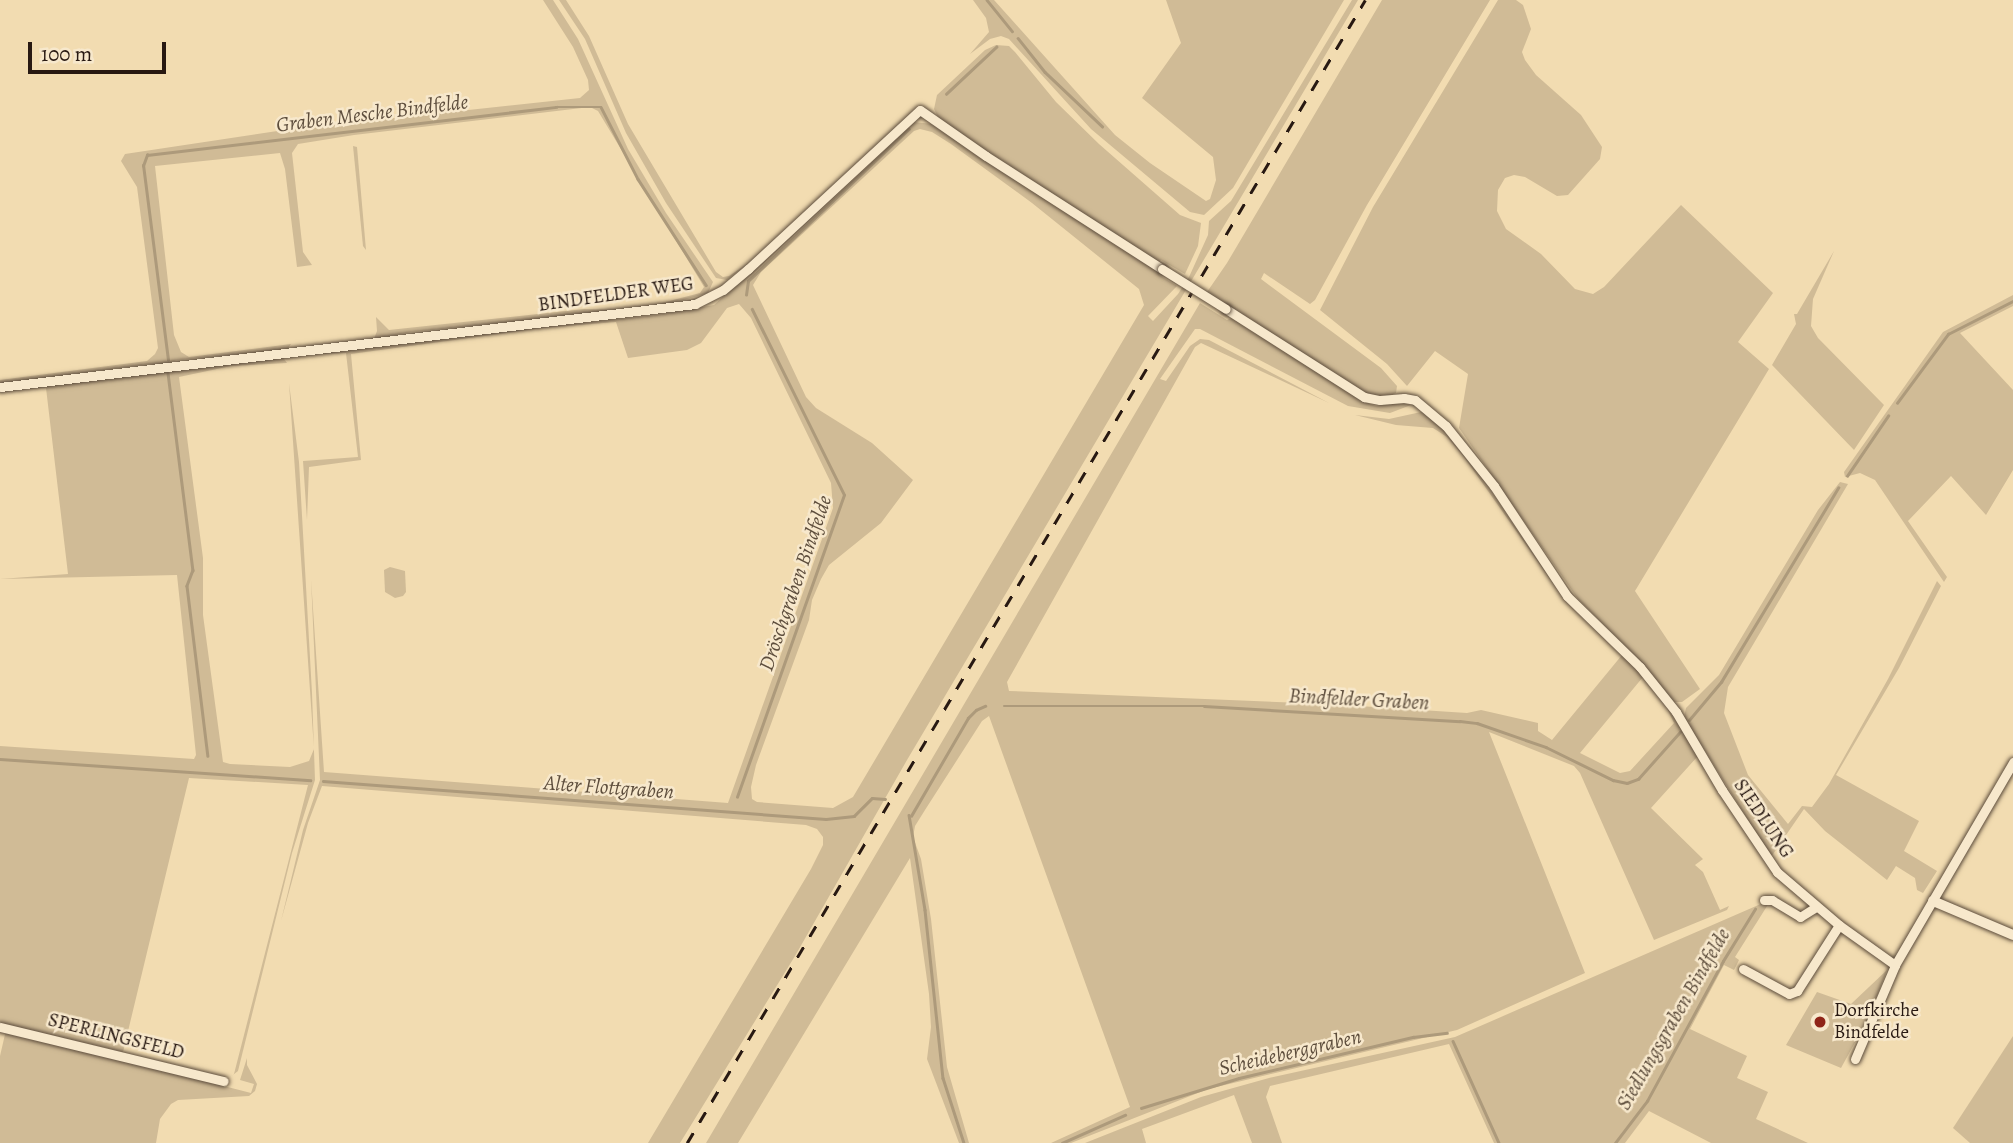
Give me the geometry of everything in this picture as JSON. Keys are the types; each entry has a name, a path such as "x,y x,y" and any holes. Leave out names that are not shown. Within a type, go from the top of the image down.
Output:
{"street":[{"name":"BINDFELDER WEG","path":"0,387 695,304 723,290 748,269 920,110 996,163 1162,269"},
{"name":"SIEDLUNG","path":"1162,269 1364,397 1380,401 1404,398 1415,400 1431,412 1472,455 1567,596 1640,667 1679,716 1763,855 1790,886 1895,965"},
{"path":"1855,1059 1895,965 2013,762"},
{"path":"1765,900 1772,900 1800,917 1816,907"},
{"path":"1933,901 2013,935"},
{"path":"1743,969 1789,994 1797,991 1839,925"},
{"name":"SPERLINGSFELD","path":"0,1027 224,1082"}],"shaded area":[{"path":"543,0 553,0 578,39 628,149 666,213 713,282 708,293 659,307 411,332 374,339 377,331 376,317 389,330 584,309 615,310 654,305 700,293 704,287 598,111 590,107 354,135 298,144 292,153 303,252 312,265 297,267 285,169 280,153 155,166 174,335 181,352 189,357 291,344 287,350 177,360 162,365 149,364 0,384 0,380 147,361 155,354 158,348 137,187 121,161 125,154 284,130 580,98 589,90 588,80 573,47"},
{"path":"559,0 566,0 589,36 628,124 716,272 723,277 729,276 747,264 727,280 716,278 666,203 626,133 585,39"},
{"path":"973,0 994,0 1115,135 1150,163 1206,201 1210,199 1216,180 1213,157 1142,98 1181,43 1166,0 1344,0 1233,188 1204,215 1190,212 1091,129 1009,39 1001,36 990,39 970,54 989,32 986,18"},
{"path":"1352,0 1358,0 907,760 795,956 680,1143 648,1143 811,869 823,845 823,837 817,829 806,825 322,786 308,823 281,921 303,830 320,780 311,579 324,772 728,803 833,508 831,483 751,318 739,304 727,308 701,343 687,350 628,358 616,322 543,328 351,354 361,460 309,467 307,520 303,461 358,457 346,353 325,354 324,351 657,315 714,305 906,125 913,122 933,124 1160,272 1159,275 1177,286 1148,316 1153,321 1178,294 1189,277 1208,235 1209,221 1231,201","holes":["920,129 932,132 1032,203 1139,289 1144,305 853,797 833,808 757,802 752,799 751,787 756,765 809,620 812,600 821,579 829,565 881,523 913,480 872,443 816,408 806,397 753,285 761,272 914,131"]},
{"path":"1382,0 1490,0 1367,205 1315,300 1310,304 1264,273 1261,279 1381,368 1397,386 1396,393 1383,398 1366,395 1207,292 1227,263"},
{"path":"1498,0 1516,0 1523,5 1531,29 1522,52 1525,60 1536,75 1581,115 1602,147 1600,159 1568,195 1557,196 1525,177 1514,175 1505,178 1498,190 1497,211 1506,229 1541,254 1575,289 1593,294 1604,287 1681,205 1773,293 1738,342 1769,369 1635,591 1700,689 1682,702 1674,702 1642,663 1578,599 1459,428 1468,374 1435,351 1407,386 1387,364 1320,310 1373,207"},
{"path":"996,45 1009,46 1056,102 1099,144 1180,215 1201,223 1198,246 1185,274 1161,260 1159,262 940,121 934,109 937,95 985,50"},
{"path":"353,146 357,147 366,250 363,246"},
{"path":"1834,251 1813,299 1811,326 1818,338 1884,405 1854,450 1772,365 1796,324 1794,314 1797,314"},
{"path":"2013,295 2013,306 1960,333 2013,390 2013,470 1986,515 1951,476 1908,521 1947,577 1944,582 1875,480 1860,473 1845,477 1844,472 1943,332"},
{"path":"1200,303 1227,320 1231,318 1364,402 1376,406 1397,402 1411,405 1390,413 1348,406 1200,329 1195,329 1160,379 1166,381 1190,346 1200,339 1209,340 1329,403 1201,343 1195,347 1007,682 1009,691 1328,704 1467,713 1481,710 1538,723 1538,731 1552,740 1622,655 1643,677 1580,753 1620,773 1630,771 1674,723 1665,704 1698,756 1651,808 1703,859 1695,865 1703,872 1720,910 1729,906 1727,910 1654,940 1580,773 1574,766 1489,732 1585,973 1457,1030 1208,1089 1071,1143 1051,1143 1130,1107 989,716 982,721 925,810 915,826 913,837 921,859 931,919 947,1067 969,1143 959,1143 927,1059 931,1027 929,994 910,858 738,1143 706,1143"},
{"path":"282,356 287,363 231,366 179,377 203,558 203,615 223,762 290,767 309,761 314,749 315,780 292,853 238,1071 229,1078 234,1074 308,785 189,778 123,1052 0,1023 0,746 194,759 196,755 177,575 0,579 68,574 46,388 0,390"},
{"path":"289,383 299,462 314,747"},
{"path":"1421,412 1428,414 1468,457 1569,606 1447,437 1433,428 1396,425 1355,415 1389,419"},
{"path":"1840,482 1848,484 1728,687 1724,713 1748,775 1788,824 1802,806 1812,807 1829,784 1888,679 1937,581 1941,586 1899,668 1836,775 1919,821 1904,851 1937,871 1923,893 1917,890 1915,878 1896,866 1887,880 1825,831 1804,809 1771,857 1684,717 1686,708 1719,675 1818,510"},
{"path":"390,567 405,571 406,592 403,596 395,598 385,592 384,570"},
{"path":"1763,903 1769,903 1735,957 1739,960 1734,970 1724,965 1690,1029 1747,1056 1737,1078 1768,1092 1756,1119 1808,1143 1711,1143 1649,1111 1625,1143 1494,1143 1449,1044 1270,1086 1266,1097 1282,1143 1252,1143 1234,1095 1142,1129 1146,1143 1085,1143 1201,1097 1269,1078 1455,1037"},
{"path":"1887,970 1869,1017 1841,1068 1786,1045 1817,992 1851,1004"},
{"path":"6,1030 251,1093 254,1084 240,1080 247,1058 247,1065 257,1084 255,1091 249,1096 178,1100 171,1104 160,1119 156,1143 0,1143 0,1056"},
{"path":"2013,1036 2013,1143 1970,1143 1953,1128"}],"waterway":[{"name":"Dröschgraben Bindfelde","path":"987,0 1012,31"},
{"path":"1018,38 1045,72 1102,126"},
{"name":"Dröschgraben Bindfelde","path":"946,94 996,47"},
{"name":"Graben Mesche Bindfelde","path":"168,360 143,166 147,155 556,107 601,107 638,179 706,285"},
{"name":"Dröschgraben Bindfelde","path":"746,295 748,281 909,129"},
{"name":"Bindfelder Graben","path":"1897,403 1948,334 2013,301"},
{"name":"Dröschgraben Bindfelde","path":"737,797 844,495 752,310"},
{"name":"Graben Mesche Bindfelde","path":"168,373 193,570 187,586 208,756"},
{"name":"Bindfelder Graben","path":"1847,476 1888,416"},
{"name":"Bindfelder Graben","path":"1689,720 1721,682 1838,488"},
{"name":"Bindfelder Graben","path":"911,816 968,718 985,706"},
{"name":"Bindfelder Graben","path":"1004,706 1204,706 1477,723 1546,747 1613,780 1627,783 1638,779 1680,732"},
{"name":"Alter Flottgraben","path":"0,759 310,780"},
{"name":"Alter Flottgraben","path":"323,781 826,819 854,816 872,798 885,799"},
{"name":"Alter Flottgraben","path":"909,815 925,910 943,1078 964,1143"},
{"name":"Siedlungsgraben Bindfelde","path":"1615,1143 1647,1101 1723,961 1755,909"},
{"name":"Scheideberggraben","path":"1141,1108 1239,1078 1413,1037 1447,1033"},
{"name":"Scheideberggraben","path":"1453,1041 1499,1143"},
{"name":"Scheideberggraben","path":"1062,1143 1125,1115"}],"railway":[{"path":"687,1143 1365,0"}],"place":[{"name":"Dorfkirche Bindfelde","path":"1820,1022"}]}
